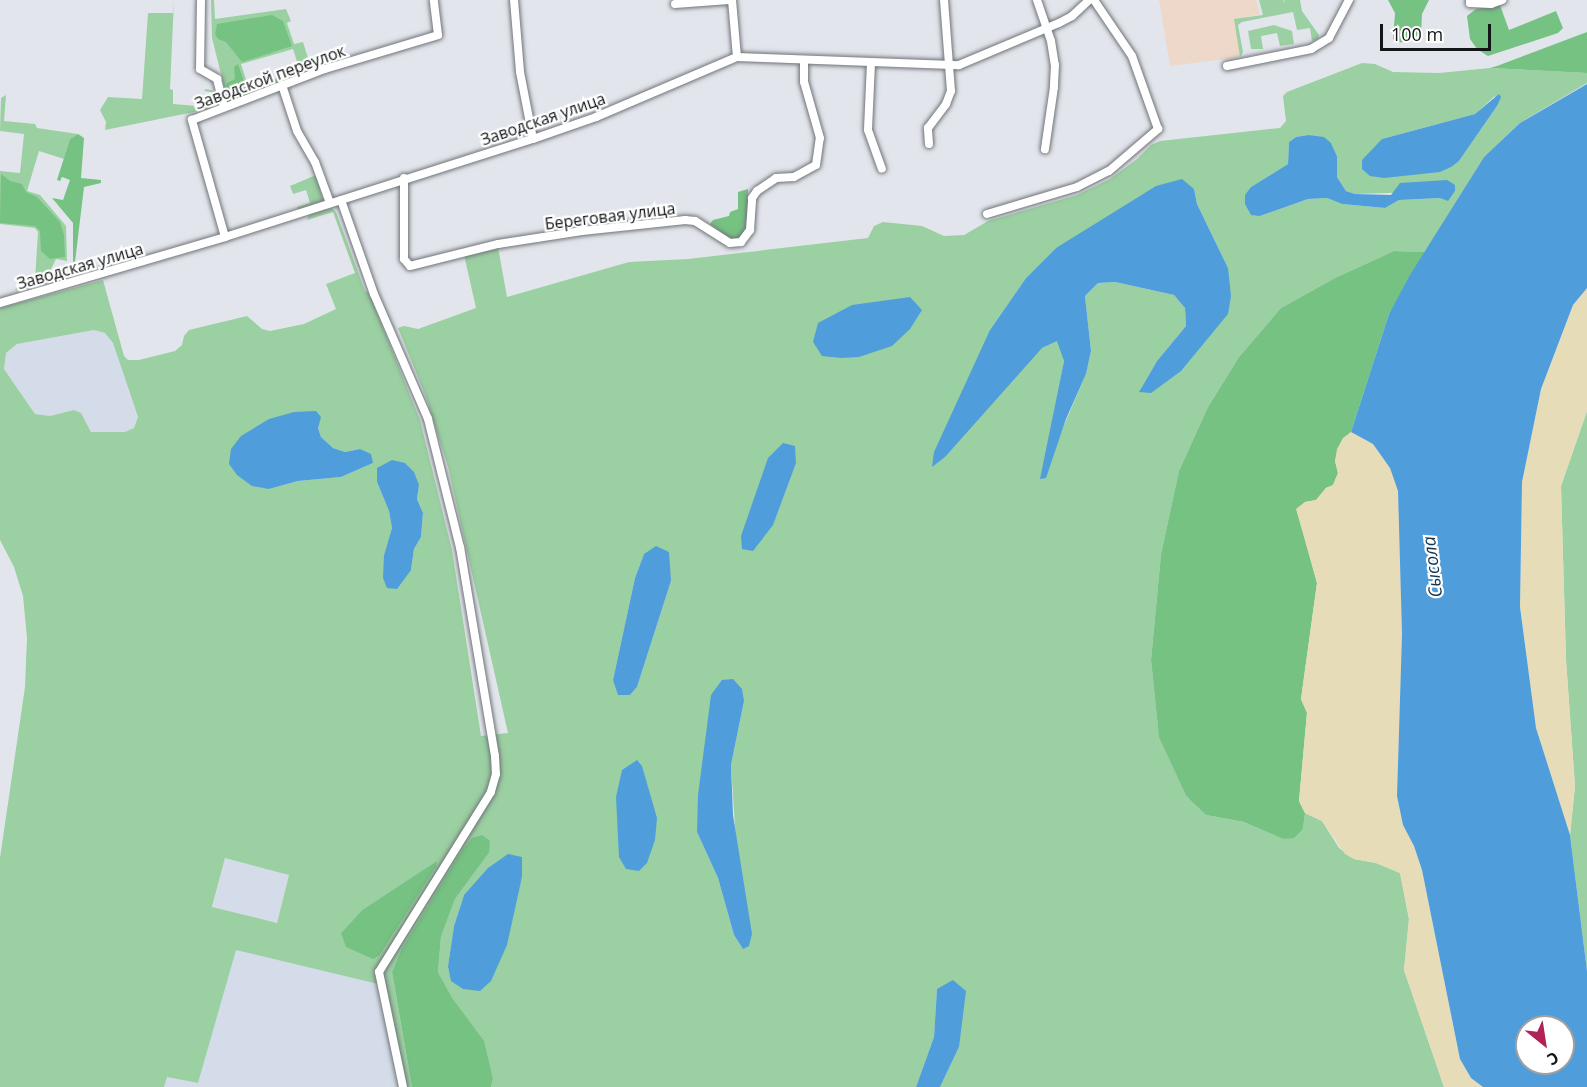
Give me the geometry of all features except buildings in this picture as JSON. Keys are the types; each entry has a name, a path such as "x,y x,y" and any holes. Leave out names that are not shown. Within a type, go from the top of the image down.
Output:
{"street":[{"path":"201,0 200,69 217,79 224,107"},
{"name":"Заводской переулок","path":"225,237 192,120 282,85 438,35 434,0"},
{"path":"514,0 520,72 533,139"},
{"path":"675,4 730,0 737,57"},
{"path":"929,144 928,128 950,98 951,67 944,0"},
{"path":"1036,0 1055,65 1045,149"},
{"name":"Заводская улица","path":"0,303 225,237 404,178 533,139 596,117 737,57 951,67 968,63 1072,16 1089,0"},
{"path":"987,214 1077,187 1109,171 1158,129 1132,56 1094,0"},
{"path":"1227,66 1311,49 1329,38 1349,0"},
{"path":"1470,2 1491,4 1502,0"},
{"name":"Береговая улица","path":"404,178 404,259 410,266 498,244 685,220 695,221 730,243 741,242 750,230 752,198 757,191 776,178 794,177 816,165 820,138 804,81 804,60"},
{"path":"871,63 868,130 882,169"},
{"path":"282,85 297,131 315,162 330,203"},
{"path":"341,200 374,294 428,419 460,547 495,756 496,774 491,792 379,972 404,1087"}],"shaded area":[{"path":"1159,0 1256,0 1260,14 1235,20 1240,57 1170,66"},
{"path":"94,330 105,333 113,343 138,418 134,428 125,432 91,432 81,413 74,410 50,416 35,414 4,369 6,353 17,344"},
{"path":"225,858 289,874 277,923 213,907"},
{"path":"235,949 378,984 400,1087 164,1087 166,1077 198,1083"}],"green space":[{"path":"174,0 170,89 173,90 173,104 210,107 211,92 204,91 206,89 214,91 215,105 210,109 105,130 106,122 100,110 108,97 142,99 148,13 173,13"},
{"path":"211,0 214,0 215,19 286,9 291,21 287,23 294,44 303,42 312,71 301,74 293,49 241,64 249,89 274,82 277,76 292,71 297,76 228,102 212,38"},
{"path":"1259,0 1283,0 1285,3 1284,0 1300,0 1302,11 1319,35 1318,39 1312,41 1310,28 1297,30 1293,12 1242,22 1238,25 1243,52 1240,57 1234,19 1263,15"},
{"path":"1388,0 1429,0 1422,14 1421,34 1403,42 1397,43 1393,39 1395,13"},
{"path":"1500,5 1509,30 1556,11 1563,28 1558,33 1488,56 1477,49 1470,39 1467,16 1476,9"},
{"path":"272,15 283,21 292,46 242,62 226,42 218,39 215,34 217,24"},
{"path":"1274,25 1292,31 1294,44 1280,46 1277,33 1261,36 1263,49 1251,49 1248,31"},
{"path":"1587,32 1587,73 1490,68 1497,66"},
{"path":"1362,63 1375,64 1393,72 1439,73 1490,68 1587,73 1587,83 1520,123 1484,157 1425,252 1394,251 1335,278 1281,308 1239,357 1208,407 1179,471 1161,554 1151,660 1159,736 1186,796 1206,815 1244,822 1283,839 1303,829 1305,813 1322,821 1339,848 1354,859 1376,863 1400,873 1409,919 1404,970 1444,1087 940,1087 959,1047 937,989 934,1037 916,1087 491,1087 493,1079 438,972 441,937 455,899 489,853 472,838 401,950 392,972 412,1087 400,1087 378,984 236,950 198,1083 167,1077 164,1087 0,1087 0,858 25,687 27,638 23,596 14,567 0,540 0,308 103,280 124,356 128,360 139,360 175,351 182,345 184,336 189,330 247,316 262,329 270,331 304,324 336,309 326,284 355,273 333,212 307,220 309,214 332,208 336,212 365,291 369,293 420,420 452,550 481,736 508,733 448,467 426,397 398,328 404,326 418,329 476,308 464,255 498,247 507,297 629,262 688,259 868,238 874,226 883,222 922,226 944,236 964,235 988,221 1077,195 1110,179 1137,159 1151,145 1160,141 1280,128 1286,121 1283,96 1287,92","holes":["1495,96 1497,106 1459,161 1440,172 1382,139 1475,114","1308,135 1331,143 1337,156 1337,177 1346,191 1355,194 1455,191 1441,198 1399,200 1385,208 1342,204 1327,198 1308,199 1260,216 1251,187 1288,164 1289,142 1296,137","1194,189 1197,204 1228,268 1139,392 1157,361 1186,326 1185,308 1174,295 1115,282 1098,283 1085,296 1091,351 1086,374 1041,479 1064,361 1058,340 1042,348 990,330 1026,278 1056,248","94,330 105,333 113,343 138,417 134,428 125,432 91,432 81,413 74,410 50,416 35,414 4,369 6,353 17,344","318,428 321,437 333,448 345,452 360,449 373,463 341,477 298,481 269,489","377,468 419,485 417,499 423,513 421,537 414,549 411,570 384,555 392,528 389,511 377,482","644,554 671,581 637,687 630,695 613,680 635,578","744,701 731,765 743,949 734,935 718,878 697,832","225,858 289,875 277,923 212,907","436,862 436,867 380,955 341,933 362,910","522,877 513,910 448,966 454,926 464,895"]},
{"path":"238,64 247,90 231,98 225,88 227,83 235,79 234,67"},
{"path":"6,95 4,121 35,124 37,128 78,134 70,139 64,159 39,151 27,191 40,195 66,226 67,261 56,259 47,278 18,292 15,289 35,280 38,232 35,228 0,224 0,171 20,173 24,134 0,131 1,98"},
{"path":"78,134 84,138 81,178 101,180 101,183 84,187 75,262 73,262 73,223 52,198 63,200 70,180 62,177 60,181 57,180 70,139"},
{"path":"1,174 10,181 22,184 26,192 37,197 60,222 64,235 65,257 50,259 41,251 40,231 35,226 0,223"},
{"path":"316,175 323,201 298,210 297,207 310,203 306,190 293,194 290,186"},
{"path":"748,189 748,226 741,239 732,240 710,224 713,220 729,216 730,212 738,209 738,192"},
{"path":"1394,251 1425,252 1389,314 1351,432 1343,439 1335,461 1338,473 1333,485 1326,488 1316,500 1305,502 1297,509 1317,583 1301,699 1307,713 1299,801 1305,813 1303,829 1294,838 1283,839 1244,822 1206,815 1186,796 1159,737 1151,660 1161,554 1179,471 1208,407 1239,357 1281,308 1335,278"},
{"path":"1587,411 1587,971 1570,835 1575,786 1566,660 1561,486"},
{"path":"482,835 490,841 489,853 455,899 441,937 438,972 452,998 484,1041 493,1079 491,1087 412,1087 392,972 401,950 463,849 472,838"},
{"path":"437,861 436,867 380,955 373,959 346,947 341,933 362,910"}],"sand":[{"path":"1587,288 1587,411 1561,486 1566,660 1575,786 1570,835 1536,728 1520,607 1522,482 1541,389 1573,305"},
{"path":"1351,432 1373,444 1390,468 1398,491 1402,634 1397,796 1403,825 1414,846 1422,870 1460,1059 1471,1078 1483,1087 1444,1087 1404,970 1409,919 1400,873 1345,854 1322,821 1305,813 1299,801 1307,713 1301,699 1317,583 1296,509 1305,502 1316,500 1326,488 1333,485 1338,473 1335,461 1337,449 1343,438"}],"water":[{"name":"Сысола","path":"1587,84 1587,288 1573,305 1541,389 1522,482 1520,607 1536,728 1570,835 1587,971 1587,1087 1483,1087 1471,1078 1460,1059 1422,870 1414,846 1403,825 1397,796 1402,634 1398,491 1390,468 1373,444 1351,432 1389,314 1410,275 1484,157 1520,123"},
{"path":"1499,94 1501,97 1497,106 1459,161 1451,167 1440,172 1384,178 1370,176 1362,169 1362,160 1382,139 1475,114"},
{"path":"1308,135 1324,137 1331,143 1337,156 1337,177 1346,191 1355,194 1391,195 1400,183 1447,180 1455,185 1455,191 1448,201 1440,198 1399,200 1385,208 1342,204 1327,198 1308,199 1260,216 1251,215 1245,204 1245,195 1251,187 1288,164 1289,142 1296,137"},
{"path":"1182,179 1194,189 1197,204 1228,268 1231,296 1228,314 1181,371 1151,393 1139,392 1157,361 1186,326 1185,308 1174,295 1115,282 1098,283 1085,296 1091,351 1086,374 1066,419 1046,478 1040,479 1064,361 1057,341 1042,348 945,457 932,467 934,452 990,330 1026,278 1056,248 1156,186"},
{"path":"910,297 922,310 910,329 892,346 859,357 841,358 822,356 813,342 818,323 852,305"},
{"path":"316,411 321,417 318,428 321,437 333,448 345,452 360,449 371,454 373,463 341,477 298,481 269,489 252,486 237,475 229,464 231,449 241,436 269,419 294,412"},
{"path":"783,443 795,446 796,463 773,525 753,551 742,549 741,536 768,458"},
{"path":"392,460 405,463 414,472 419,485 417,499 423,513 421,537 414,549 411,570 397,589 387,588 383,578 384,555 392,528 389,511 377,482 377,468"},
{"path":"656,546 669,552 671,581 637,687 630,695 618,695 613,680 635,578 644,554"},
{"path":"733,679 742,689 744,701 731,765 733,815 752,934 749,946 743,949 734,935 718,878 697,832 698,795 711,695 722,680"},
{"path":"637,760 642,766 657,818 655,840 647,863 639,871 626,869 619,857 616,797 622,770"},
{"path":"508,854 522,857 522,877 507,945 491,981 480,991 463,989 451,981 448,966 454,926 464,895 488,868"},
{"path":"953,980 966,991 959,1047 940,1087 916,1087 934,1037 937,989"}]}
